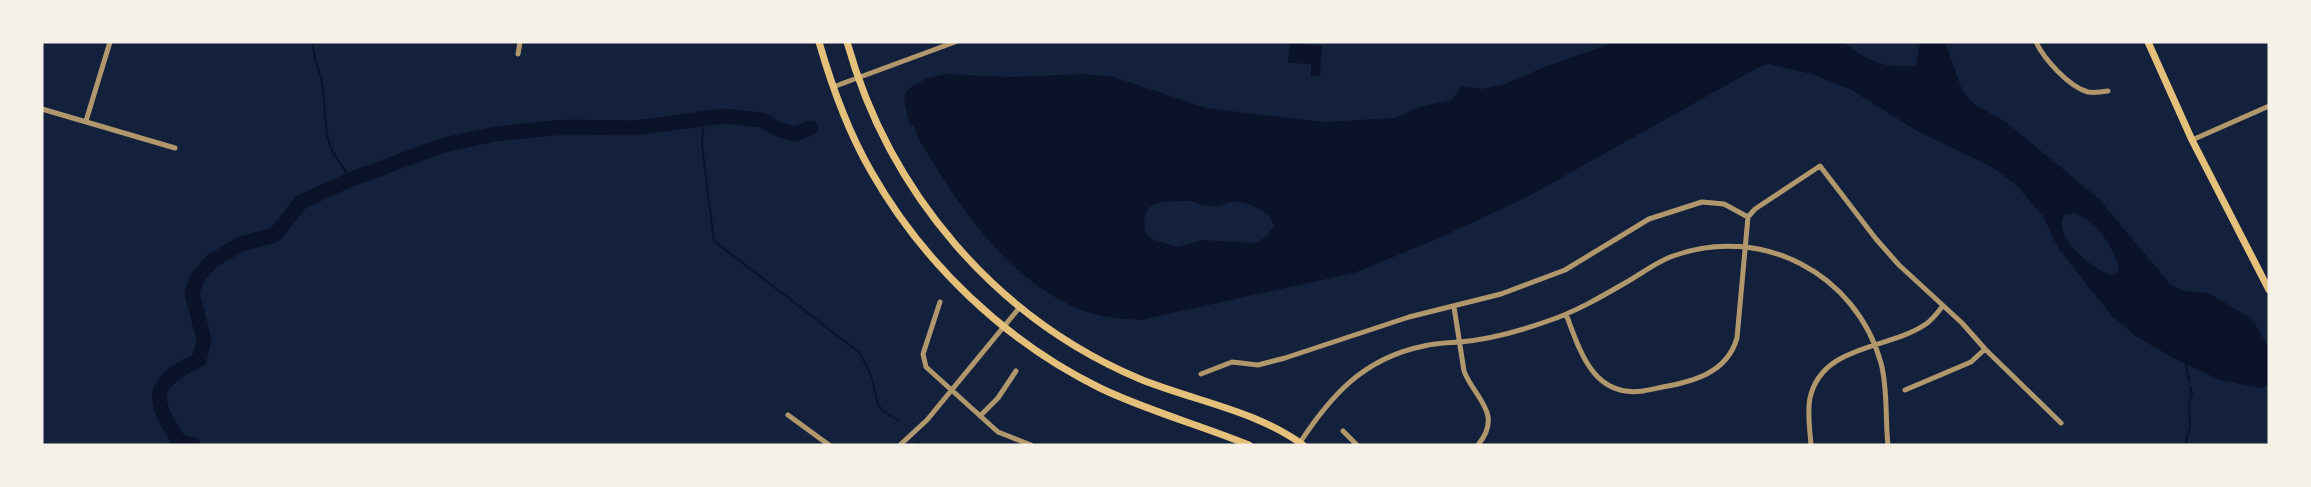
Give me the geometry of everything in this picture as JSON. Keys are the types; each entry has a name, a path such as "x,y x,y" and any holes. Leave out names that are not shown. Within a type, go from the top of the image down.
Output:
{"main road":[{"path":"819,42 833,87 859,147 890,201 937,262 959,286 1025,345 1098,387 1152,410 1249,445"},
{"path":"847,42 870,112 893,157 933,219 974,265 1020,307 1080,348 1113,366 1164,388 1235,410 1301,444"},
{"path":"2148,42 2192,140 2269,290"}],"street":[{"path":"86,122 110,42"},
{"path":"518,54 520,42"},
{"path":"833,87 955,42"},
{"path":"2036,42 2052,66 2072,82 2088,92 2108,92"},
{"path":"2192,140 2269,106"},
{"path":"42,109 175,148"},
{"path":"1566,314 1587,364 1607,384 1620,389 1634,392 1700,378 1718,369 1734,347 1739,329 1748,217 1755,209 1820,166 1876,239 2061,423"},
{"path":"1201,374 1232,362 1258,364 1285,358 1409,317 1501,294 1565,270 1662,214 1710,201 1724,204 1748,217"},
{"path":"1301,444 1329,402 1347,384 1365,369 1399,353 1420,346 1460,342 1509,333 1566,314 1671,257 1715,246 1744,246 1774,253 1801,264 1832,284 1849,301 1874,345 1881,365 1888,445"},
{"path":"940,303 923,354 923,361 930,372 952,389 998,432 1030,445"},
{"path":"900,445 927,420 1020,307"},
{"path":"1454,307 1467,379 1479,394 1489,422 1486,433 1478,445"},
{"path":"1811,445 1809,402 1815,382 1822,372 1834,362 1924,325 1942,307"},
{"path":"1905,390 1971,362 1985,349"},
{"path":"980,416 998,398 1016,371"},
{"path":"788,415 829,445"},
{"path":"1343,431 1357,445"}],"water":[{"path":"1290,42 1322,46 1320,76 1311,76 1311,64 1288,63"},
{"path":"1615,42 1844,42 1868,59 1887,65 1906,66 1916,65 1920,42 1945,42 1962,90 1974,104 2006,122 2099,199 2170,284 2183,291 2209,293 2244,314 2255,324 2269,348 2269,386 2261,388 2220,380 2175,359 2137,337 2112,316 2058,248 2044,218 2017,186 1994,168 1917,131 1850,89 1812,74 1768,64 1757,68 1529,196 1437,239 1354,273 1141,320 1106,317 1074,307 1048,293 1003,256 966,211 933,163 918,138 914,126 909,123 904,98 907,90 927,78 947,74 1009,77 1084,74 1114,77 1206,108 1322,122 1395,118 1420,107 1452,100 1462,86 1481,89 1505,84","holes":["1191,201 1212,206 1232,202 1245,203 1263,211 1272,220 1274,226 1266,237 1256,243 1203,240 1178,247 1154,240 1145,232 1144,221 1150,207 1164,202","2075,213 2097,229 2108,242 2119,267 2117,272 2111,275 2103,272 2085,259 2069,242 2062,223 2064,215"]}],"waterway":[{"path":"313,42 314,56 323,87 326,127 330,145 349,180"},
{"path":"193,445 179,441 163,414 160,393 163,385 171,376 199,360 204,340 192,293 197,278 212,261 241,244 275,235 301,202 349,180 444,145 494,134 565,127 636,128 723,116 763,120 779,130 795,134 811,128"},
{"path":"704,119 702,145 714,241 860,353 871,376 878,404 898,420"},
{"path":"2186,364 2189,381"},
{"path":"2187,445 2190,427 2189,404 2192,394 2190,387"}]}
